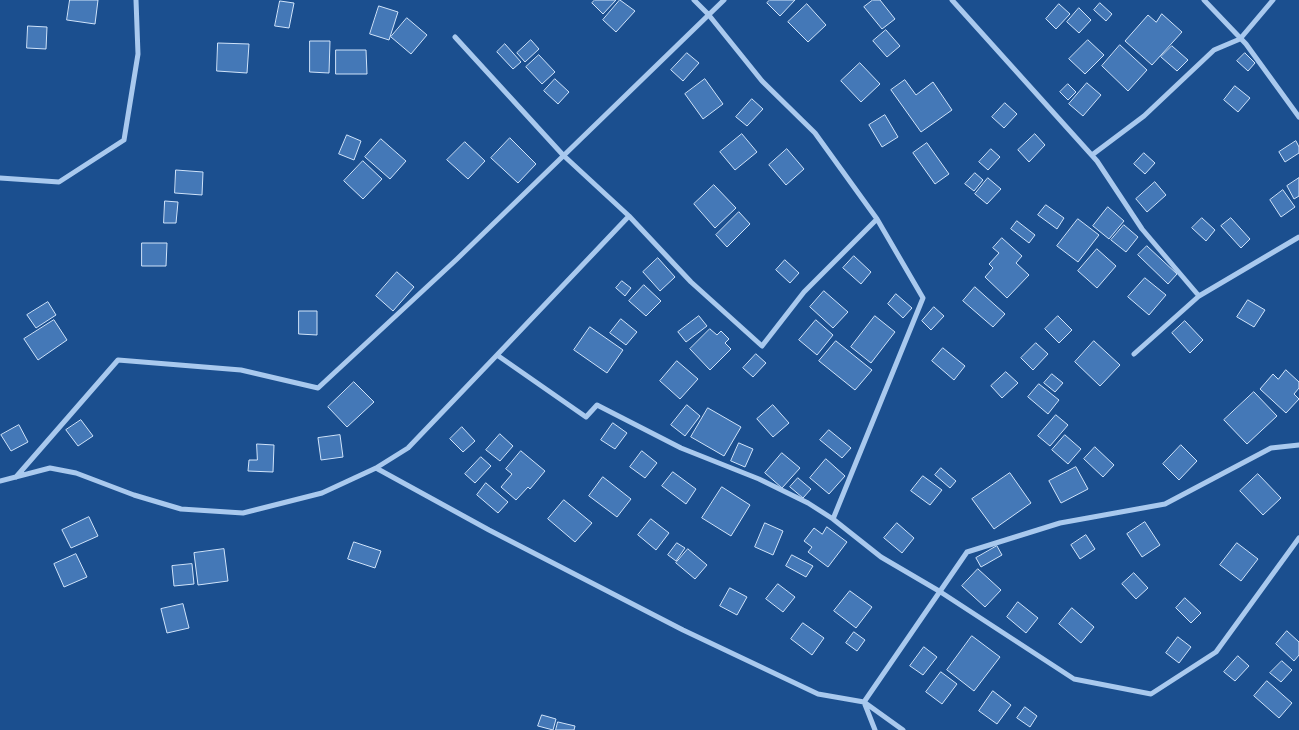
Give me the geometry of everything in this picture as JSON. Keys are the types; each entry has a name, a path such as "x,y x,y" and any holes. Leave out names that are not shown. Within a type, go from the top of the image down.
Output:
{"street":[{"path":"0,178 59,182 124,140 138,54 136,0"},
{"path":"694,0 708,14 762,81 815,134 877,219 923,298 834,518"},
{"path":"16,477 118,360 241,370 318,388 457,259 724,0"},
{"path":"952,0 1092,155 1142,229 1199,296"},
{"path":"1204,0 1240,38 1299,118"},
{"path":"1092,155 1144,116 1214,50 1240,38 1273,0"},
{"path":"455,37 563,155 629,216 692,282 762,346 804,292 877,219"},
{"path":"0,481 50,468 76,473 134,495 181,509 243,513 322,493 376,468 408,448 629,216"},
{"path":"1134,354 1199,296 1299,237"},
{"path":"497,355 586,417 597,405 682,448 760,479 834,518 881,557 939,591 1074,679 1151,694 1216,652 1299,538"},
{"path":"864,702 967,552 1060,523 1165,504 1271,448 1299,446"},
{"path":"376,468 489,530 683,630 818,694 864,702 903,730"},
{"path":"864,702 874,730"}],"building":[{"path":"70,0 98,0 95,24 67,20"},
{"path":"595,0 616,0 603,14 592,3"},
{"path":"620,0 635,11 616,32 603,20"},
{"path":"770,0 795,0 780,16 767,3"},
{"path":"873,0 880,0 895,19 882,29 864,7"},
{"path":"280,1 294,3 289,28 275,26"},
{"path":"1100,3 1112,14 1106,21 1094,10"},
{"path":"807,4 826,25 808,42 788,22"},
{"path":"1059,4 1070,14 1056,29 1046,19"},
{"path":"379,6 398,12 389,40 370,34"},
{"path":"1079,8 1091,20 1079,33 1067,22"},
{"path":"1162,14 1182,32 1152,65 1125,41 1148,15 1156,22"},
{"path":"407,18 427,35 411,54 391,37"},
{"path":"28,26 47,27 46,49 27,48"},
{"path":"886,30 900,46 887,57 873,41"},
{"path":"531,40 539,49 525,62 517,53"},
{"path":"1088,40 1104,55 1085,74 1069,59"},
{"path":"310,41 330,41 329,73 310,72"},
{"path":"218,43 249,44 247,73 217,71"},
{"path":"505,44 521,62 513,69 497,52"},
{"path":"1120,45 1147,70 1128,91 1102,66"},
{"path":"1172,46 1188,60 1177,71 1161,57"},
{"path":"336,50 366,50 367,74 336,74"},
{"path":"687,53 699,63 683,81 671,70"},
{"path":"1245,53 1255,63 1248,71 1237,61"},
{"path":"539,55 555,72 542,84 526,67"},
{"path":"860,63 880,84 861,102 841,81"},
{"path":"555,79 569,92 558,104 544,91"},
{"path":"705,79 723,104 703,119 685,94"},
{"path":"905,80 916,95 933,82 952,110 921,132 891,90"},
{"path":"1087,83 1101,95 1083,116 1069,104"},
{"path":"1068,84 1076,92 1068,100 1060,92"},
{"path":"1235,86 1250,98 1238,112 1224,100"},
{"path":"752,99 763,109 747,126 736,117"},
{"path":"1005,103 1017,114 1004,128 992,117"},
{"path":"885,115 898,137 882,147 869,125"},
{"path":"742,134 757,152 735,170 720,152"},
{"path":"1035,134 1045,145 1029,162 1018,150"},
{"path":"347,135 361,141 354,160 339,154"},
{"path":"510,138 536,164 518,183 491,158"},
{"path":"381,139 406,161 390,179 365,157"},
{"path":"1296,141 1299,153 1285,162 1279,152"},
{"path":"465,142 485,161 468,179 447,160"},
{"path":"927,143 949,174 935,184 913,153"},
{"path":"787,149 804,169 786,185 769,165"},
{"path":"991,149 1000,157 988,170 979,162"},
{"path":"1144,153 1155,163 1145,174 1134,164"},
{"path":"363,161 382,179 363,199 344,181"},
{"path":"176,170 203,172 202,195 175,193"},
{"path":"975,173 983,180 974,191 965,184"},
{"path":"988,178 1001,189 987,204 975,194"},
{"path":"1299,178 1299,196 1294,199 1287,186"},
{"path":"1155,182 1166,195 1147,212 1136,199"},
{"path":"714,185 736,208 715,228 694,204"},
{"path":"1283,190 1295,207 1281,217 1270,200"},
{"path":"165,201 178,202 176,223 164,223"},
{"path":"1046,205 1064,218 1057,229 1038,215"},
{"path":"1108,207 1124,221 1109,239 1093,226"},
{"path":"739,212 750,224 727,247 716,235"},
{"path":"1202,218 1215,230 1206,241 1192,228"},
{"path":"1231,218 1250,239 1241,248 1221,226"},
{"path":"1078,219 1099,235 1078,262 1057,246"},
{"path":"1017,221 1035,235 1029,243 1011,229"},
{"path":"1124,225 1138,237 1126,252 1111,240"},
{"path":"1002,238 1022,256 1016,263 1029,275 1007,298 985,277 993,268 989,264 999,253 993,248"},
{"path":"142,243 167,243 166,266 142,266"},
{"path":"1147,246 1177,274 1168,284 1138,255"},
{"path":"1097,249 1116,266 1097,288 1078,271"},
{"path":"854,256 871,272 861,284 843,268"},
{"path":"658,258 675,277 660,291 643,272"},
{"path":"785,260 799,273 790,283 776,270"},
{"path":"397,272 414,287 393,311 376,296"},
{"path":"1145,278 1166,295 1149,315 1128,297"},
{"path":"622,281 631,288 625,296 616,288"},
{"path":"644,285 661,301 646,316 629,301"},
{"path":"975,287 1005,314 993,327 963,301"},
{"path":"824,291 848,312 833,328 810,307"},
{"path":"896,294 912,308 903,318 888,304"},
{"path":"1248,300 1265,310 1254,327 1237,317"},
{"path":"48,302 56,315 36,328 27,315"},
{"path":"934,307 944,316 931,330 922,321"},
{"path":"299,311 317,311 317,335 299,334"},
{"path":"699,316 707,326 686,342 678,332"},
{"path":"875,316 895,332 871,363 851,347"},
{"path":"1058,316 1072,330 1059,343 1045,329"},
{"path":"621,319 637,332 626,345 610,333"},
{"path":"54,320 67,340 38,360 24,339"},
{"path":"816,320 833,335 817,355 799,340"},
{"path":"1185,321 1203,340 1190,353 1172,333"},
{"path":"590,327 623,350 607,373 574,350"},
{"path":"710,329 717,335 721,331 729,339 725,343 731,349 710,370 690,349"},
{"path":"836,341 872,370 855,390 819,361"},
{"path":"1094,341 1120,365 1100,386 1075,362"},
{"path":"1036,343 1048,354 1033,370 1021,358"},
{"path":"943,348 965,366 954,380 932,361"},
{"path":"756,354 766,363 753,377 743,368"},
{"path":"677,361 698,379 680,399 660,381"},
{"path":"1286,370 1299,382 1299,388 1294,394 1299,399 1286,413 1260,389 1273,374 1278,379"},
{"path":"1006,372 1018,383 1002,398 991,386"},
{"path":"1052,374 1063,383 1055,392 1044,383"},
{"path":"354,382 374,402 347,427 328,407"},
{"path":"1039,384 1059,400 1048,414 1028,397"},
{"path":"1254,392 1277,416 1247,444 1224,420"},
{"path":"687,405 700,416 685,436 671,425"},
{"path":"773,405 789,423 773,437 757,419"},
{"path":"708,408 741,427 724,456 691,437"},
{"path":"1056,415 1068,425 1050,446 1038,436"},
{"path":"81,420 93,436 78,446 66,430"},
{"path":"613,423 627,433 615,449 601,440"},
{"path":"19,425 28,442 11,451 1,435"},
{"path":"462,427 475,441 463,452 450,439"},
{"path":"829,430 851,448 842,458 820,440"},
{"path":"500,434 513,446 500,461 486,450"},
{"path":"340,435 343,457 321,460 318,438"},
{"path":"1065,435 1081,449 1068,464 1052,450"},
{"path":"739,443 753,449 745,467 731,461"},
{"path":"257,444 274,445 273,472 248,471 249,460 257,460"},
{"path":"1181,445 1197,461 1179,480 1163,464"},
{"path":"1095,447 1114,465 1103,477 1084,459"},
{"path":"521,451 545,471 530,489 528,487 516,500 501,487 512,474 506,469"},
{"path":"642,451 657,463 645,478 630,467"},
{"path":"782,453 800,468 782,488 765,473"},
{"path":"481,457 491,466 475,483 465,474"},
{"path":"826,459 845,476 829,494 810,478"},
{"path":"1076,467 1088,489 1061,503 1049,481"},
{"path":"941,468 956,481 950,488 935,475"},
{"path":"673,472 696,489 686,504 662,486"},
{"path":"1010,473 1031,503 994,529 972,499"},
{"path":"1258,474 1281,498 1263,515 1240,491"},
{"path":"923,476 942,490 930,505 911,491"},
{"path":"603,477 631,499 617,517 589,496"},
{"path":"798,478 811,489 803,498 790,487"},
{"path":"486,483 508,502 498,513 477,495"},
{"path":"722,487 750,505 731,536 702,518"},
{"path":"564,500 592,523 575,542 548,519"},
{"path":"89,517 98,536 71,548 62,530"},
{"path":"651,519 669,533 656,550 638,535"},
{"path":"1145,522 1160,545 1142,557 1127,534"},
{"path":"765,523 783,531 773,555 755,547"},
{"path":"897,523 914,538 902,553 884,538"},
{"path":"827,527 847,542 828,567 808,552 812,547 804,541 814,528 822,534"},
{"path":"1086,535 1095,549 1080,559 1071,545"},
{"path":"354,542 381,551 375,568 348,559"},
{"path":"677,543 685,548 676,561 668,555"},
{"path":"1237,543 1258,559 1241,581 1220,565"},
{"path":"997,546 1002,555 981,567 976,558"},
{"path":"224,549 228,581 198,585 194,553"},
{"path":"688,549 707,565 695,579 676,563"},
{"path":"76,554 87,577 64,587 54,564"},
{"path":"792,555 813,566 806,577 786,566"},
{"path":"192,564 194,584 174,586 172,566"},
{"path":"978,569 1001,590 985,607 962,586"},
{"path":"1134,573 1148,588 1136,599 1122,584"},
{"path":"778,584 795,597 783,612 766,599"},
{"path":"730,588 747,597 737,615 720,606"},
{"path":"850,591 872,607 856,628 834,611"},
{"path":"1185,598 1201,613 1191,623 1176,608"},
{"path":"1018,602 1038,618 1026,633 1007,617"},
{"path":"183,604 189,628 167,633 161,609"},
{"path":"1072,608 1094,627 1081,643 1059,624"},
{"path":"803,623 824,638 812,655 791,639"},
{"path":"1287,631 1299,642 1299,655 1294,661 1276,644"},
{"path":"854,632 865,640 857,651 846,643"},
{"path":"972,636 1000,657 974,691 947,670"},
{"path":"1178,637 1191,647 1179,663 1166,653"},
{"path":"924,647 937,657 923,675 910,666"},
{"path":"1238,656 1249,666 1235,681 1224,672"},
{"path":"1282,661 1292,670 1281,682 1270,673"},
{"path":"941,672 957,684 942,704 926,692"},
{"path":"1267,681 1292,703 1279,718 1254,696"},
{"path":"993,691 1011,705 997,724 979,711"},
{"path":"1025,707 1037,716 1030,727 1017,718"},
{"path":"542,715 556,719 553,730 538,726"},
{"path":"558,722 575,726 574,730 556,730"}]}
